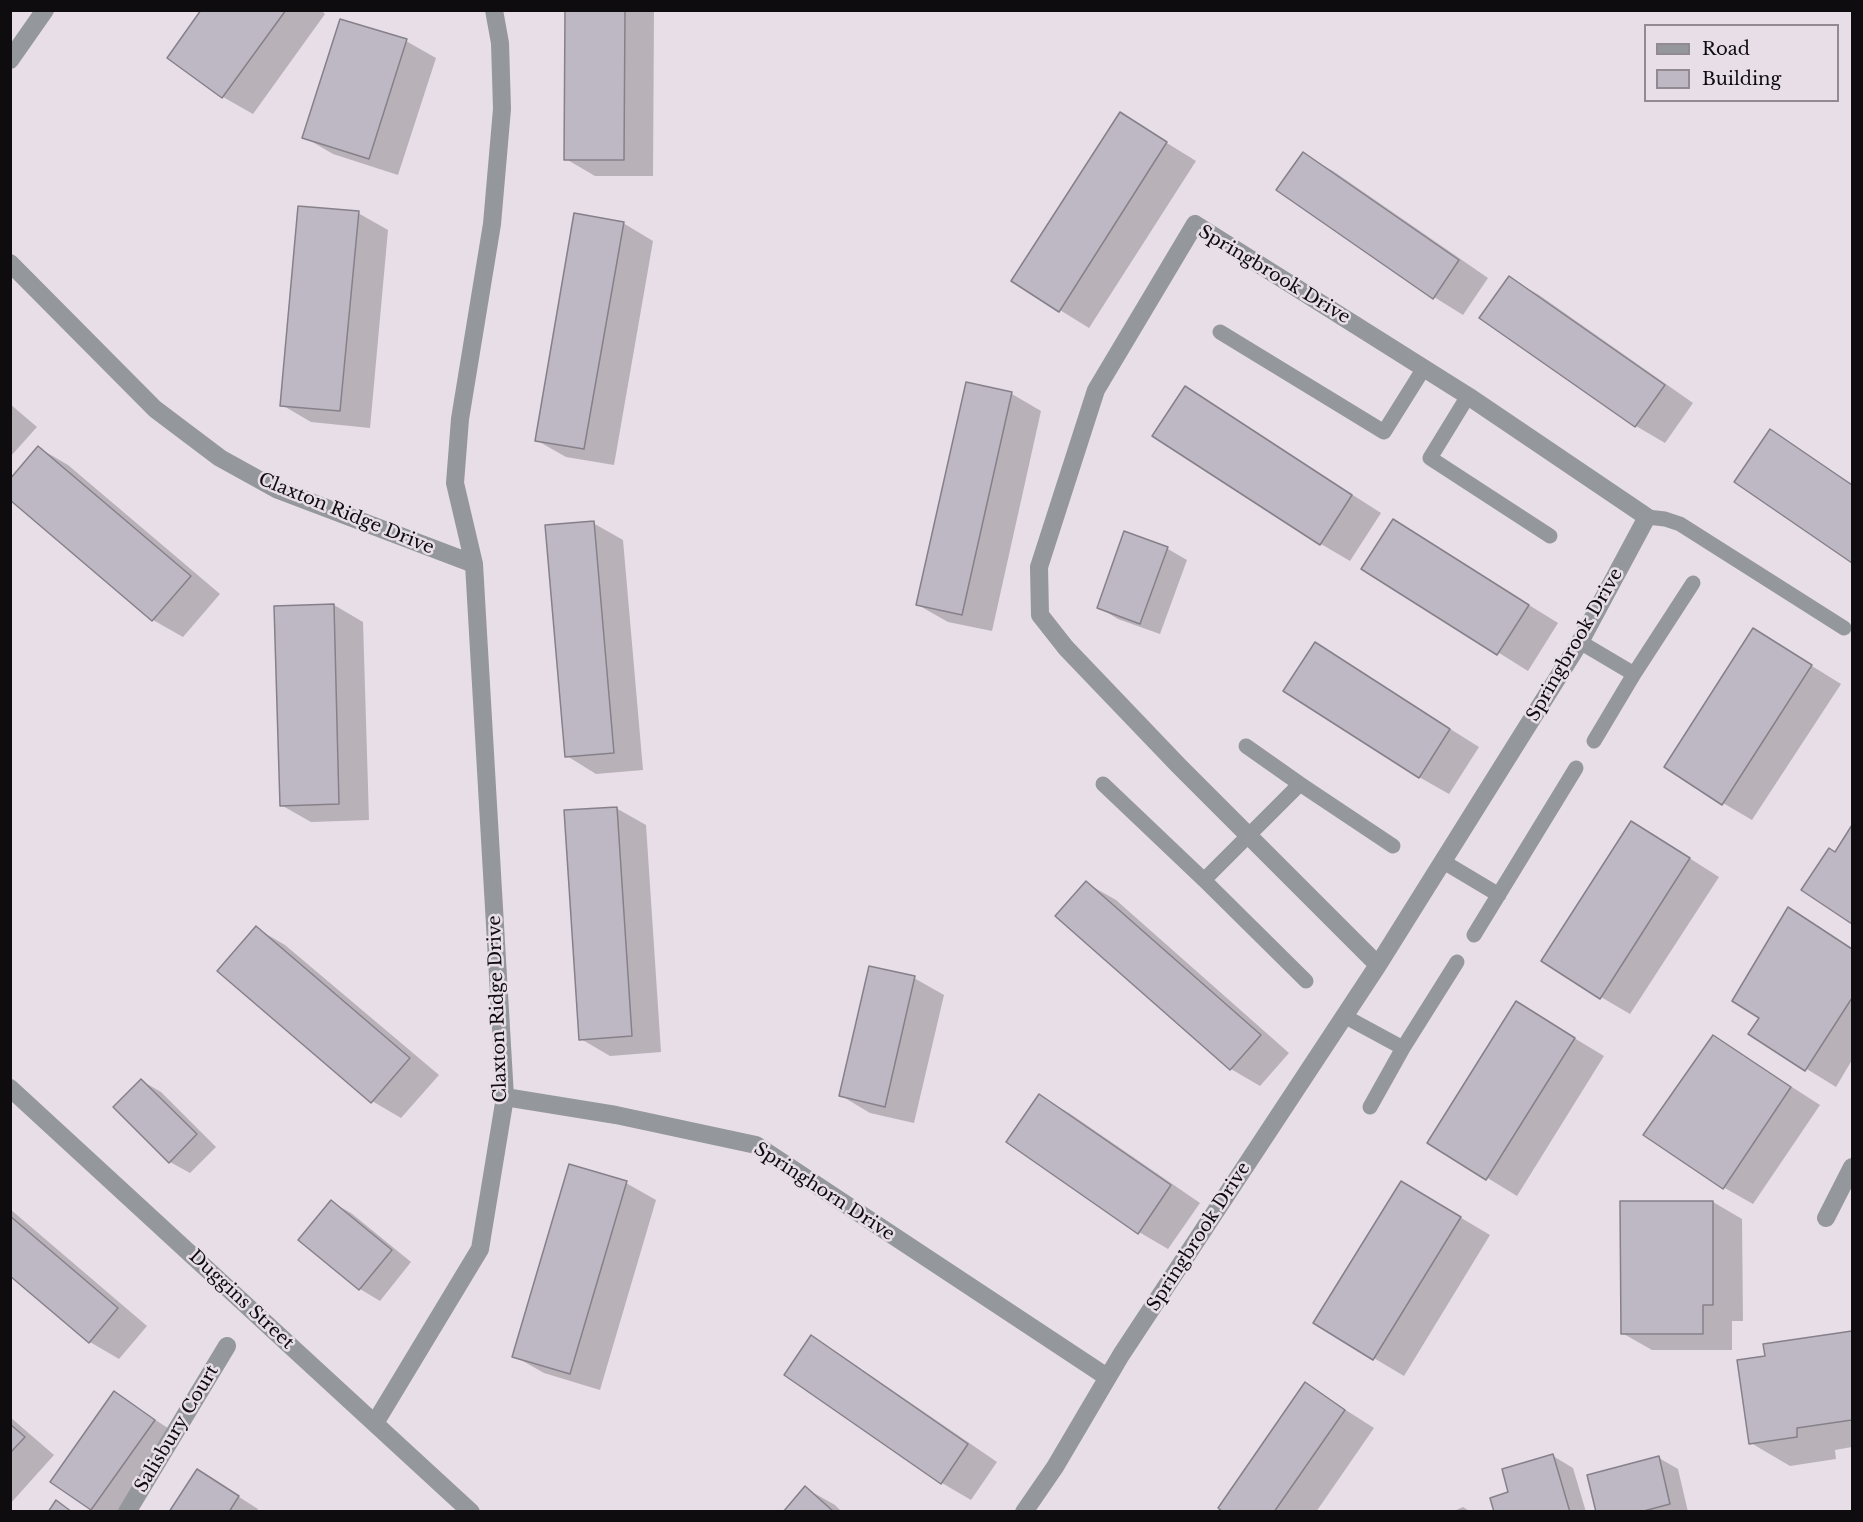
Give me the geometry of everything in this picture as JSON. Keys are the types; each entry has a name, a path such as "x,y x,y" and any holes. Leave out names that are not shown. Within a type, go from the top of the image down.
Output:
{"street":[{"path":"10,60 45,10"},
{"name":"Claxton Ridge Drive","path":"375,1423 480,1250 505,1097 474,564 455,483 460,419 492,224 502,109 500,43 494,10"},
{"name":"Springbrook Drive","path":"1024,1512 1054,1467 1107,1377 1378,965 1580,642 1647,517 1468,396 1196,224 1096,390 1039,567 1040,615 1066,648 1378,965"},
{"name":"Claxton Ridge Drive","path":"10,263 155,409 220,458 276,489 474,564"},
{"name":"Duggins Street","path":"10,1088 471,1512"},
{"name":"Springhorn Drive","path":"505,1097 616,1115 756,1145 1107,1377"},
{"path":"1826,1218 1852,1167"},
{"name":"Salisbury Court","path":"127,1512 227,1346"}],"lane":[{"path":"1220,332 1384,432 1424,368"},
{"path":"1468,396 1431,458 1550,536"},
{"path":"1647,517 1680,524 1844,628"},
{"path":"1594,741 1693,583"},
{"path":"1580,642 1634,674"},
{"path":"1246,746 1393,846"},
{"path":"1474,935 1576,768"},
{"path":"1103,784 1306,981"},
{"path":"1204,880 1250,837 1300,784"},
{"path":"1442,861 1498,895"},
{"path":"1370,1107 1402,1048 1457,962"},
{"path":"1344,1016 1402,1048"}],"building":[{"path":"201,10 286,10 222,98 167,58"},
{"path":"565,10 625,10 624,160 564,160"},
{"path":"340,19 407,39 369,159 302,138"},
{"path":"1120,112 1167,142 1059,312 1011,281"},
{"path":"1303,152 1459,260 1433,299 1276,190"},
{"path":"298,206 359,211 340,411 280,406"},
{"path":"574,213 624,222 584,449 535,441"},
{"path":"1509,276 1665,385 1635,427 1479,318"},
{"path":"966,382 1012,392 962,615 916,605"},
{"path":"1185,386 1352,495 1320,545 1152,436"},
{"path":"1770,429 1852,485 1852,563 1734,482"},
{"path":"38,446 191,576 152,621 10,500 10,479"},
{"path":"1393,519 1529,605 1497,655 1361,569"},
{"path":"594,521 614,753 565,757 545,525"},
{"path":"1124,531 1168,547 1140,624 1097,608"},
{"path":"334,604 339,804 280,806 274,606"},
{"path":"1753,628 1812,665 1722,805 1664,767"},
{"path":"1315,642 1450,729 1419,778 1283,691"},
{"path":"617,807 632,1036 579,1040 564,810"},
{"path":"1631,821 1690,858 1600,999 1541,961"},
{"path":"1852,825 1852,924 1801,890 1829,848 1835,852"},
{"path":"1086,881 1261,1035 1230,1070 1055,916"},
{"path":"1788,907 1852,949 1852,998 1805,1071 1748,1034 1759,1018 1732,1001"},
{"path":"256,926 410,1058 371,1103 217,971"},
{"path":"869,966 915,976 885,1107 839,1096"},
{"path":"1516,1001 1575,1038 1486,1180 1427,1143"},
{"path":"1713,1035 1791,1087 1723,1189 1643,1135"},
{"path":"141,1079 197,1134 169,1163 113,1107"},
{"path":"1039,1094 1171,1185 1138,1234 1006,1142"},
{"path":"569,1164 627,1181 570,1374 512,1357"},
{"path":"1401,1181 1461,1217 1373,1360 1313,1323"},
{"path":"331,1200 392,1250 359,1290 298,1240"},
{"path":"1620,1201 1713,1201 1713,1305 1703,1305 1703,1334 1621,1334"},
{"path":"10,1216 118,1308 89,1343 10,1276"},
{"path":"1852,1331 1852,1420 1797,1428 1797,1437 1749,1444 1737,1360 1765,1356 1763,1344"},
{"path":"811,1335 968,1444 941,1484 784,1375"},
{"path":"1305,1382 1345,1410 1274,1512 1223,1512 1218,1508"},
{"path":"114,1391 155,1420 91,1510 50,1482"},
{"path":"10,1424 25,1437 10,1453"},
{"path":"1553,1454 1570,1512 1494,1512 1490,1498 1508,1492 1502,1469"},
{"path":"1659,1456 1670,1504 1640,1512 1596,1512 1587,1475"},
{"path":"197,1469 239,1496 229,1512 169,1512"},
{"path":"805,1486 834,1512 783,1512"},
{"path":"56,1500 72,1512 48,1512"}]}
